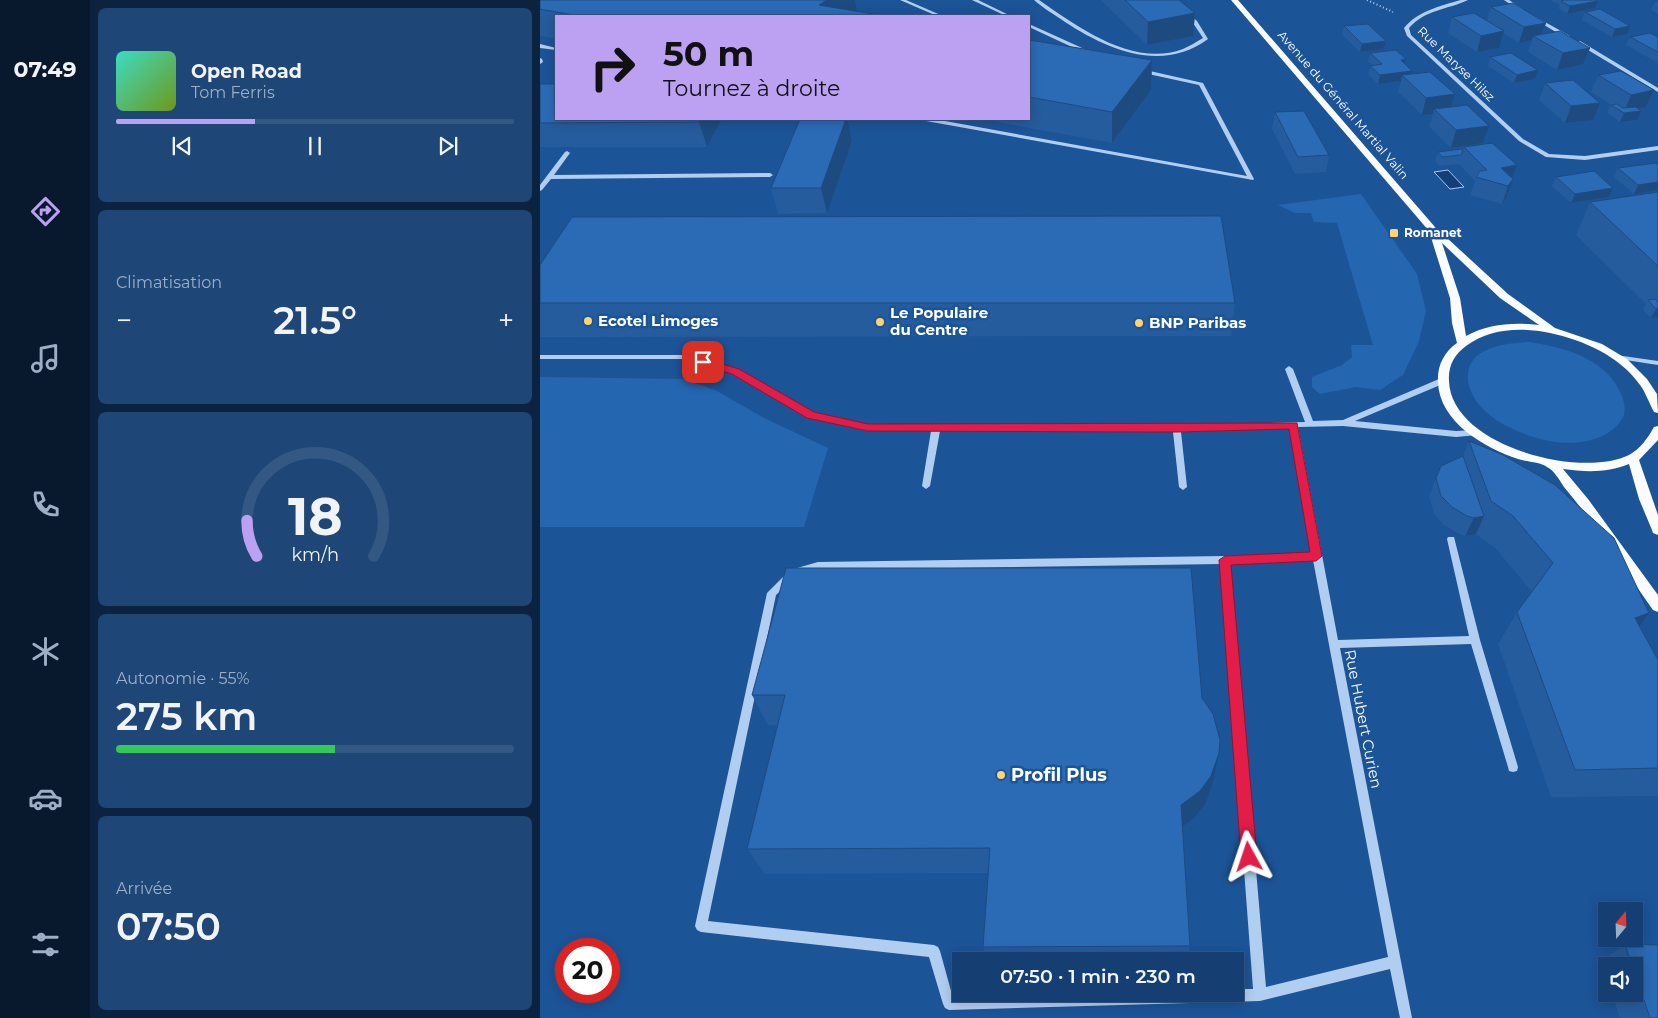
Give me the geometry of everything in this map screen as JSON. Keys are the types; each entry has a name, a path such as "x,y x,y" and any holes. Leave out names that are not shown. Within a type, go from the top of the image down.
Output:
{"main road":[{"name":"Avenue du Général Martial Valin","path":"1234,0 1432,228 1504,296 1555,331"},
{"name":"Avenue du Général Martial Valin","path":"1432,228 1454,298 1462,343"},
{"path":"1658,408 1650,389 1619,356 1604,348 1555,331 1529,328 1502,328 1478,334 1462,343 1449,354 1443,367 1442,381 1452,406 1475,433 1523,457 1552,464 1583,467 1612,464 1633,458 1650,444 1658,430"},
{"path":"1633,458 1645,499 1658,530"},
{"path":"1552,464 1584,502 1658,606"}],"street":[{"path":"902,0 939,15"},
{"path":"974,0 1007,15"},
{"path":"1036,0 1094,38 1125,52 1157,55 1190,50 1206,39 1195,22 1169,0"},
{"name":"Rue Maryse Hilsz","path":"1466,0 1444,6 1411,21 1406,28 1409,36 1521,140"},
{"path":"1506,0 1523,10"},
{"path":"1532,15 1658,90"},
{"path":"1030,26 1094,58 1084,58"},
{"path":"540,46 555,49"},
{"path":"931,120 1251,179 1201,84 1138,70"},
{"path":"1521,140 1548,156 1585,158 1658,148"},
{"path":"540,189 567,153"},
{"path":"549,177 770,175"},
{"path":"1619,356 1658,363"},
{"path":"540,357 686,357 736,372 811,415 868,428 1177,428 1343,423 1456,434 1475,433"},
{"path":"1289,370 1310,424"},
{"path":"1343,423 1442,381"},
{"name":"Rue Hubert Curien","path":"1294,425 1316,556 1406,1018"},
{"path":"926,486 936,428"},
{"path":"1177,428 1183,486"},
{"path":"1452,539 1475,640 1513,766"},
{"path":"1316,556 1225,560 818,566 792,573 772,594 701,926 934,951 949,1004 1260,995 1395,962"},
{"path":"1225,560 1260,995"},
{"path":"1334,644 1475,640"}],"path":[{"path":"1367,0 1411,21"}],"shaded area":[{"path":"1448,170 1464,187 1450,189 1434,172"},
{"path":"1361,194 1417,274 1426,311 1419,341 1403,375 1380,390 1356,387 1320,394 1312,387 1312,377 1342,365 1352,357 1351,345 1373,345 1337,223 1314,222 1311,213 1295,213 1278,205"},
{"path":"1529,342 1568,351 1603,369 1612,379 1624,402 1624,415 1621,421 1606,434 1594,439 1568,443 1529,436 1499,421 1486,412 1476,401 1469,387 1469,369 1473,360 1488,349"},
{"path":"540,377 684,379 717,391 764,418 828,448 804,527 540,527"}],"building":[{"path":"540,0 827,0 819,5 879,15 573,15 540,9"},
{"path":"1125,0 1179,0 1195,13 1148,22"},
{"path":"1561,1 1598,1 1570,6"},
{"path":"1513,3 1546,23 1524,27 1491,7"},
{"path":"1600,9 1630,26 1615,29 1585,12"},
{"path":"1474,13 1504,31 1481,36 1452,17"},
{"path":"1368,24 1386,41 1362,44 1344,26"},
{"path":"1560,31 1590,48 1563,53 1533,36"},
{"path":"1650,33 1658,37 1658,52 1630,37"},
{"path":"1030,40 1152,60 1112,112 1030,97"},
{"path":"1396,50 1406,59 1401,60 1412,71 1380,75 1370,66 1382,64 1370,53"},
{"path":"1511,53 1538,70 1517,75 1490,57"},
{"path":"1621,71 1654,90 1631,95 1598,75"},
{"path":"1430,72 1455,94 1426,98 1402,75"},
{"path":"1573,80 1600,103 1571,106 1545,83"},
{"path":"540,84 555,84 555,120 700,120 699,122 540,123"},
{"path":"1617,104 1623,108 1636,107 1641,111 1624,113 1611,105"},
{"path":"1467,105 1489,126 1456,130 1434,109"},
{"path":"1304,111 1329,155 1298,157 1275,112"},
{"path":"800,120 846,120 821,188 771,188"},
{"path":"1492,143 1517,165 1501,168 1513,179 1508,186 1476,177 1480,171 1487,170 1464,147"},
{"path":"1461,149 1463,151 1461,155 1442,157 1438,152"},
{"path":"1656,163 1658,165 1658,182 1638,185 1618,168"},
{"path":"1594,171 1613,188 1575,194 1556,177"},
{"path":"1658,192 1658,266 1590,202"},
{"path":"1221,216 1235,303 540,303 540,265 572,217"},
{"path":"1655,299 1658,302 1658,308 1656,309 1648,300"},
{"path":"1469,441 1503,455 1555,485 1614,538 1649,613 1635,618 1658,660 1658,768 1575,770 1517,612 1553,563 1513,516 1491,501"},
{"path":"1463,456 1484,516 1474,518 1467,516 1452,507 1441,496 1436,478 1441,466"},
{"name":"Profil Plus","path":"786,568 1191,568 1202,698 1213,714 1220,740 1219,753 1211,776 1200,791 1181,805 1190,946 983,947 990,848 747,849 785,695 752,695"},
{"path":"1643,945 1658,945 1658,1018 1650,1018 1643,997 1643,957 1629,957 1626,948 1642,948"}],"place":[{"name":"Romanet","path":"1394,233"},
{"name":"Ecotel Limoges","path":"588,321"},
{"name":"Le Populaire du Centre","path":"880,322"},
{"name":"BNP Paribas","path":"1139,323"},
{"name":"Profil Plus","path":"1001,775"}],"route":[{"path":"703,362 736,372 811,415 868,428 1177,428 1294,425 1295,441 1316,556 1225,560 1249,857"}]}
